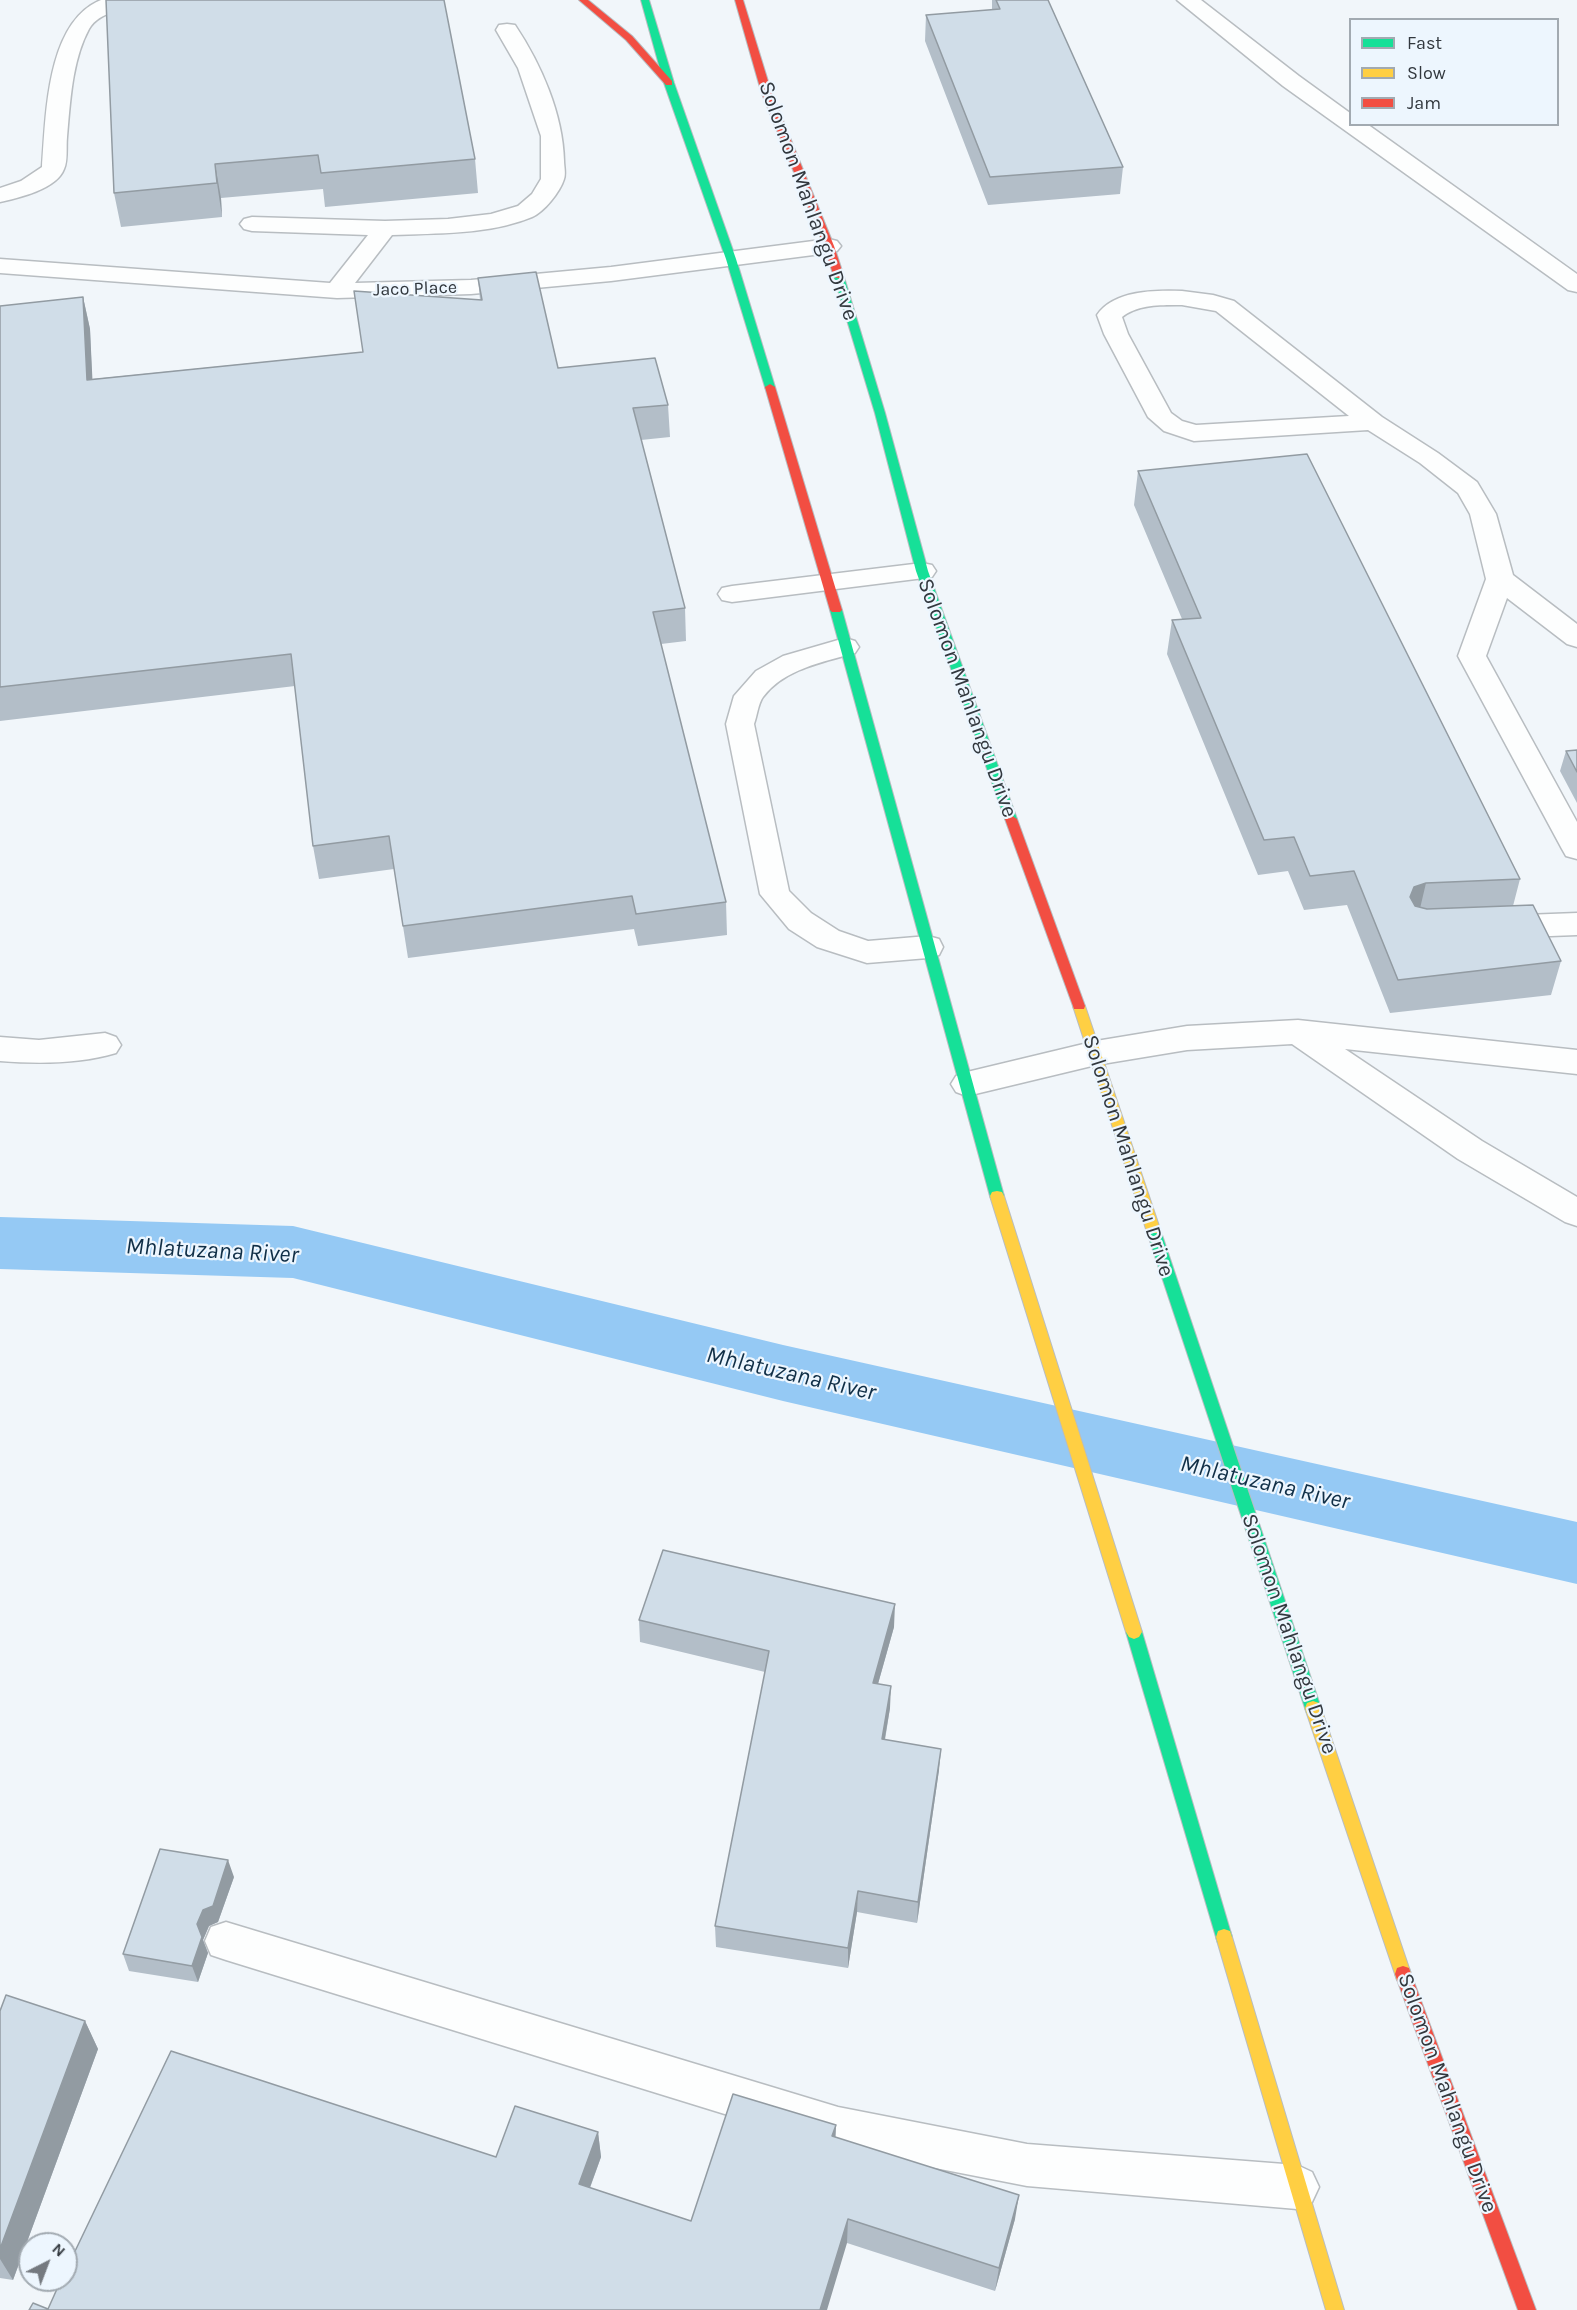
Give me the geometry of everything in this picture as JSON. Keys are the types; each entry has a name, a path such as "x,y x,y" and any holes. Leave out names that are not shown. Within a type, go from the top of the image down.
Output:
{"main road":[{"path":"583,0 606,15 640,46 669,83"},
{"path":"645,0 669,83 731,259 828,582 983,1146 1137,1644 1335,2310"},
{"name":"Solomon Mahlangu Drive","path":"739,0 766,91 829,246 880,413 922,571 1096,1053 1132,1169 1409,1991 1527,2310"}],"lane":[{"path":"0,195 26,188 41,180 53,169 58,111 72,43 84,19 101,7 123,0"},
{"path":"1188,0 1291,81 1349,123"},
{"path":"252,224 385,228 448,226 494,221 526,211 541,198 554,179 552,136 529,68 507,30"},
{"path":"1354,126 1577,285"},
{"path":"337,291 385,228"},
{"name":"Jaco Place","path":"0,267 337,291 471,286 611,274 829,246"},
{"path":"1373,422 1222,433 1194,432 1173,426 1161,417 1116,334 1109,315 1116,307 1127,303 1195,297 1225,306 1373,422 1429,458 1468,488 1483,514 1500,579 1472,656 1577,849"},
{"path":"732,594 922,571"},
{"path":"1500,579 1577,638"},
{"path":"845,646 793,662 766,677 748,696 740,724 775,894 800,921 828,939 867,952 928,947"},
{"path":"1476,928 1577,924"},
{"path":"1298,1032 1470,1150 1577,1213"},
{"path":"967,1084 1096,1053 1187,1038 1298,1032 1577,1062"},
{"path":"0,1049 39,1052 105,1044"},
{"path":"226,1941 838,2128 1028,2164 1297,2187"}],"building":[{"path":"106,0 444,0 475,159 321,173 318,155 215,164 217,183 114,193"},
{"path":"996,0 1048,0 1123,167 990,177 926,15 1000,9"},
{"path":"536,272 558,368 655,358 668,405 633,408 685,608 653,612 726,902 636,914 632,896 403,926 389,836 313,846 291,654 0,687 0,306 83,297 87,380 363,352 354,291 482,300 478,278"},
{"path":"1307,454 1520,879 1426,883 1414,887 1410,897 1415,906 1427,909 1533,905 1561,961 1398,980 1354,871 1310,876 1294,837 1264,840 1172,620 1201,618 1138,471"},
{"path":"1577,750 1577,772 1566,751"},
{"path":"663,1550 895,1604 873,1683 891,1686 882,1739 941,1749 918,1902 858,1891 848,1948 715,1926 769,1651 639,1620"},
{"path":"160,1849 228,1860 213,1906 203,1910 197,1924 202,1937 192,1966 123,1954"},
{"path":"6,1995 85,2021 0,2249 0,2011"},
{"path":"171,2051 496,2157 515,2106 598,2132 579,2184 691,2221 733,2094 836,2125 832,2136 1019,2195 999,2268 848,2219 820,2310 29,2310 33,2303 48,2309 56,2292 78,2292 78,2245"}],"waterway":[{"name":"Mhlatuzana River","path":"0,1243 293,1252 783,1373 1577,1553"}],"traffic: fast":[{"path":"645,0 669,83 731,259 770,387"},
{"path":"839,277 880,413 922,571 1011,819"},
{"path":"836,610 997,1196"},
{"path":"1153,1229 1313,1708"},
{"path":"1134,1632 1224,1937"}],"traffic: slow":[{"path":"1079,1006 1153,1229"},
{"path":"997,1196 1134,1632"},
{"path":"1313,1708 1403,1974"},
{"path":"1224,1937 1335,2310"}],"traffic: jam":[{"path":"583,0 629,38 669,83"},
{"path":"739,0 766,91 829,246 839,277"},
{"path":"770,387 836,610"},
{"path":"1011,819 1079,1006"},
{"path":"1403,1974 1527,2310"}]}
